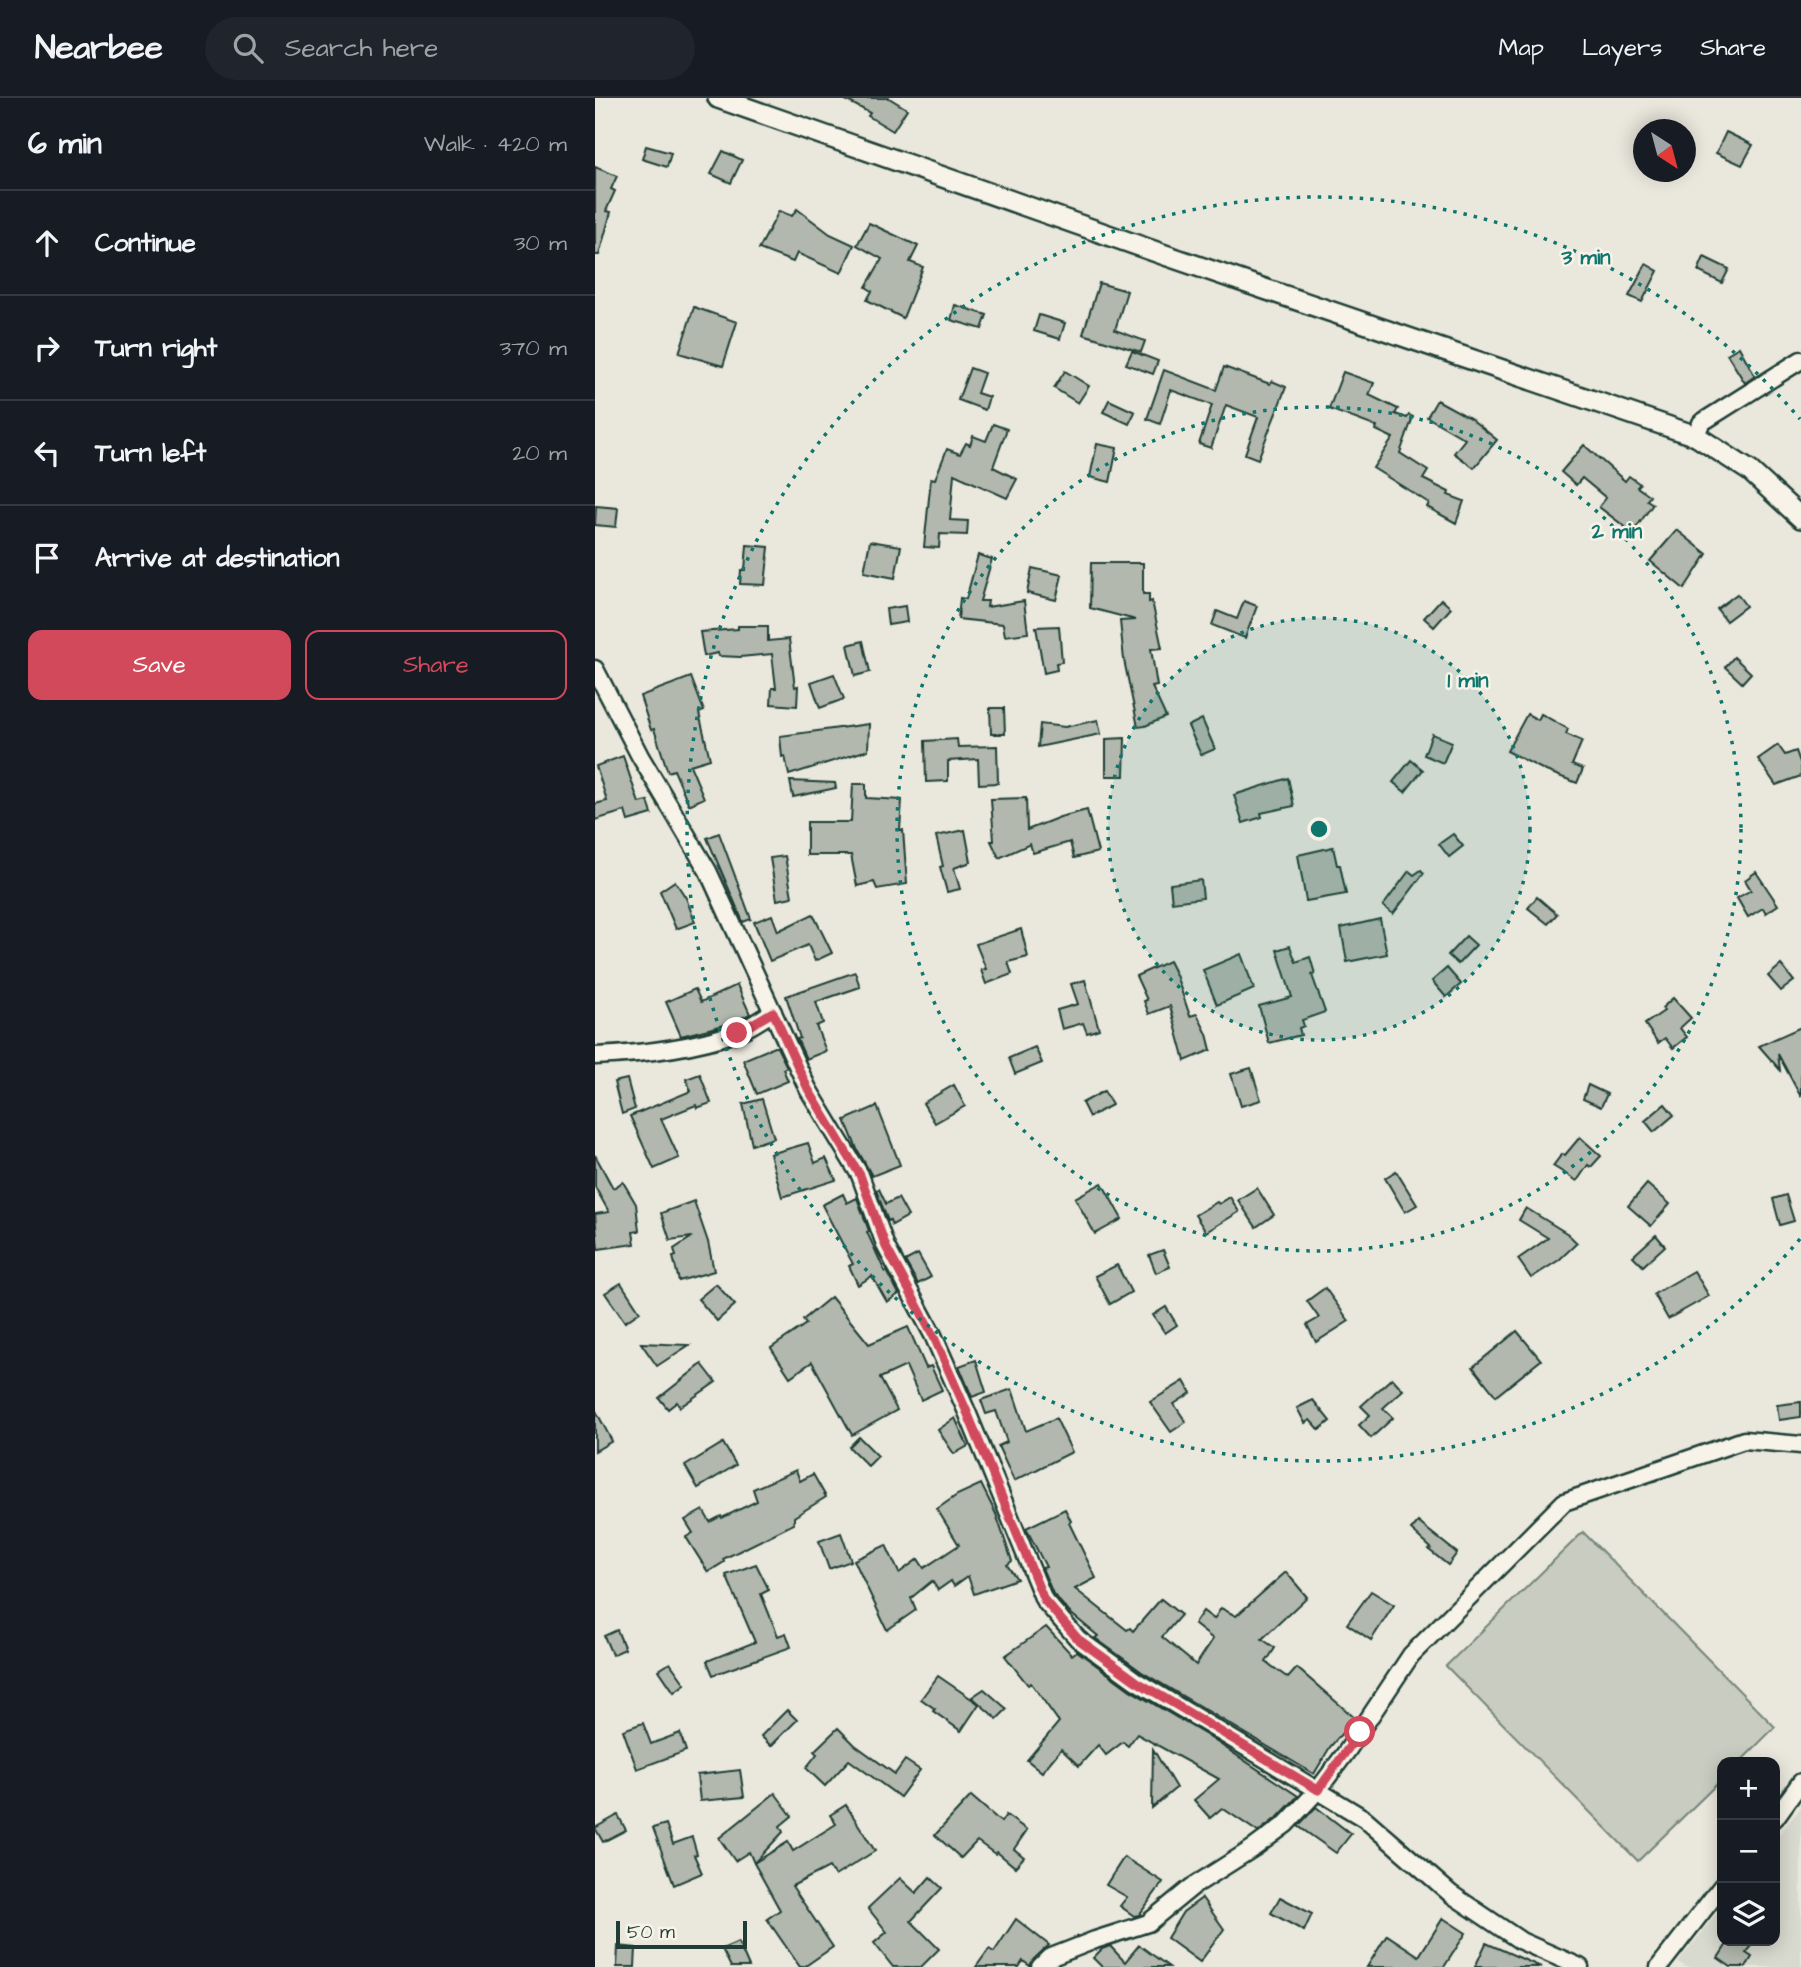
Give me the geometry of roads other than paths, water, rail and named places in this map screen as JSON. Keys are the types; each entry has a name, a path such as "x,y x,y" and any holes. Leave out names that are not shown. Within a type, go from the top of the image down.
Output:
{"street":[{"path":"719,98 1205,269 1696,436 1749,471 1801,518"},
{"path":"1696,436 1702,423 1801,360"},
{"path":"595,669 640,756 708,871 808,1089 860,1175 886,1247 933,1335 1044,1600 1078,1639 1136,1681 1366,1819 1461,1901 1521,1941 1580,1967"},
{"path":"595,1056 691,1044 737,1033 773,1012"},
{"path":"1040,1967 1049,1958 1148,1923 1192,1887 1286,1824 1318,1790 1347,1751 1411,1655 1564,1502 1744,1440 1801,1445"},
{"path":"1780,1811 1801,1782"},
{"path":"1659,1967 1717,1892"}]}
